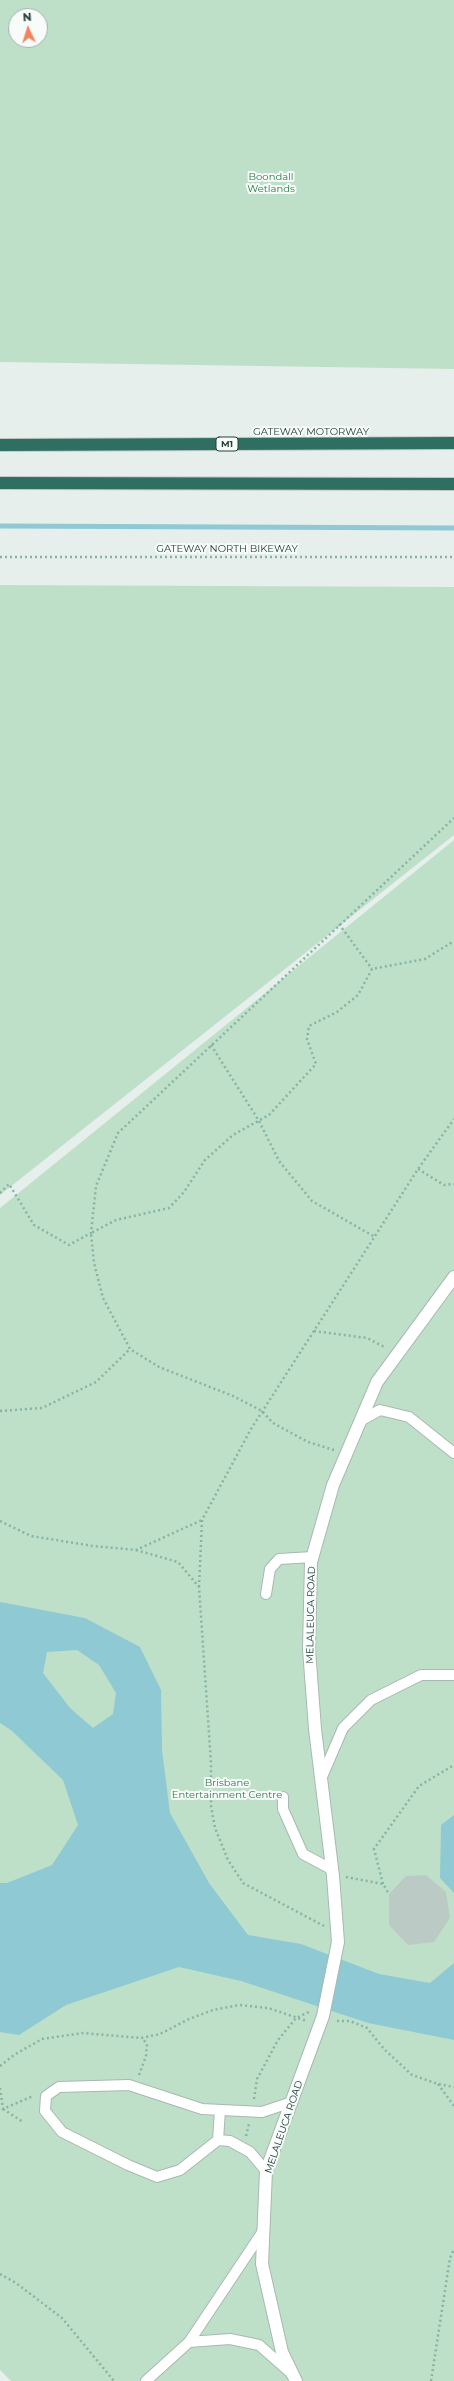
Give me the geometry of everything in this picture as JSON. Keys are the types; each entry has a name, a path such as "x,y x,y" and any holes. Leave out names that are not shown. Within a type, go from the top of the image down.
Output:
{"highway":[{"name":"GATEWAY MOTORWAY","path":"0,444 454,443"},
{"path":"0,483 454,484"}],"street":[{"name":"MELALEUCA ROAD","path":"295,2378 282,2352 262,2264 266,2171 292,2102 338,1942 333,1873 321,1779 309,1649 313,1557 333,1485 377,1382 454,1277"}],"lane":[{"path":"360,1421 380,1410 409,1417 454,1453"},
{"path":"266,1594 270,1569 279,1559 313,1557"},
{"path":"321,1779 343,1728 371,1700 421,1675 454,1675"},
{"path":"283,1797 283,1809 304,1854 333,1873"},
{"path":"266,2171 250,2152 230,2141 218,2140 180,2170 157,2177 128,2165 62,2132 45,2110 46,2096 59,2087 133,2087 202,2109 262,2112 292,2102"},
{"path":"218,2140 220,2110"},
{"path":"146,2381 189,2342 263,2231"},
{"path":"189,2342 230,2339 259,2345 295,2378"}],"path":[{"name":"GATEWAY NORTH BIKEWAY","path":"0,557 454,557"},
{"path":"346,1453 308,1442 273,1423 262,1411 233,1396 159,1367 130,1349 104,1298 94,1263 91,1232 96,1186 118,1133 339,924 454,818"},
{"path":"339,924 372,969"},
{"path":"372,969 425,959 454,941"},
{"path":"0,1193 9,1184 34,1225 69,1245 116,1220 168,1208 184,1192 205,1160 233,1135 268,1115 316,1064 307,1039 309,1026 337,1012 358,995 372,969"},
{"path":"211,1045 259,1120 279,1161 312,1201 375,1237"},
{"path":"325,1927 244,1883 228,1860 215,1828 211,1806 211,1763 199,1587 202,1520 262,1411 418,1169 454,1119"},
{"path":"418,1169 444,1185 454,1184"},
{"path":"314,1331 367,1338 397,1355"},
{"path":"0,1411 42,1408 96,1382 130,1349"},
{"path":"136,1550 202,1520"},
{"path":"0,1521 31,1536 93,1546 136,1550 178,1562 199,1587"},
{"path":"389,1894 383,1884 374,1849 419,1786 454,1765"},
{"path":"333,1873 383,1884"},
{"path":"0,2066 14,2055 42,2039 59,2035 83,2033 141,2038 160,2034 189,2019 213,2010 239,2005 268,2008 296,2018 310,2021"},
{"path":"243,2149 257,2079 278,2040 296,2018 318,2013"},
{"path":"337,2021 350,2021 367,2028 384,2049 412,2075 438,2084 454,2087"},
{"path":"133,2087 146,2056 147,2044 141,2038"},
{"path":"438,2084 454,2106"},
{"path":"0,2088 3,2108 23,2122"},
{"path":"3,2108 32,2096 46,2096"},
{"path":"431,2381 450,2258 454,2249"},
{"path":"0,2274 16,2283 62,2318 114,2381"}],"green space":[{"name":"Boondall Wetlands","path":"0,0 454,0 454,369 0,362"},
{"path":"0,585 454,587 454,835 0,1195"},
{"name":"Brisbane Entertainment Centre","path":"454,840 454,2381 11,2381 0,2370 0,1208"}],"water":[{"path":"0,1602 85,1618 140,1647 161,1690 162,1750 170,1813 209,1883 248,1935 301,1944 379,1974 430,1983 454,1963 454,2040 368,2023 241,1981 179,1967 66,2005 19,2035 0,2032 0,1883 7,1883 52,1865 78,1825 63,1780 11,1730 0,1723","holes":["77,1650 99,1665 116,1693 113,1714 93,1728 70,1708 43,1673 47,1652"]},
{"path":"454,1815 454,1893 440,1878 441,1825"}],"building":[{"path":"426,1875 446,1892 450,1918 434,1942 408,1945 389,1925 389,1894 406,1876"}],"waterway":[{"path":"0,526 454,528"}]}
